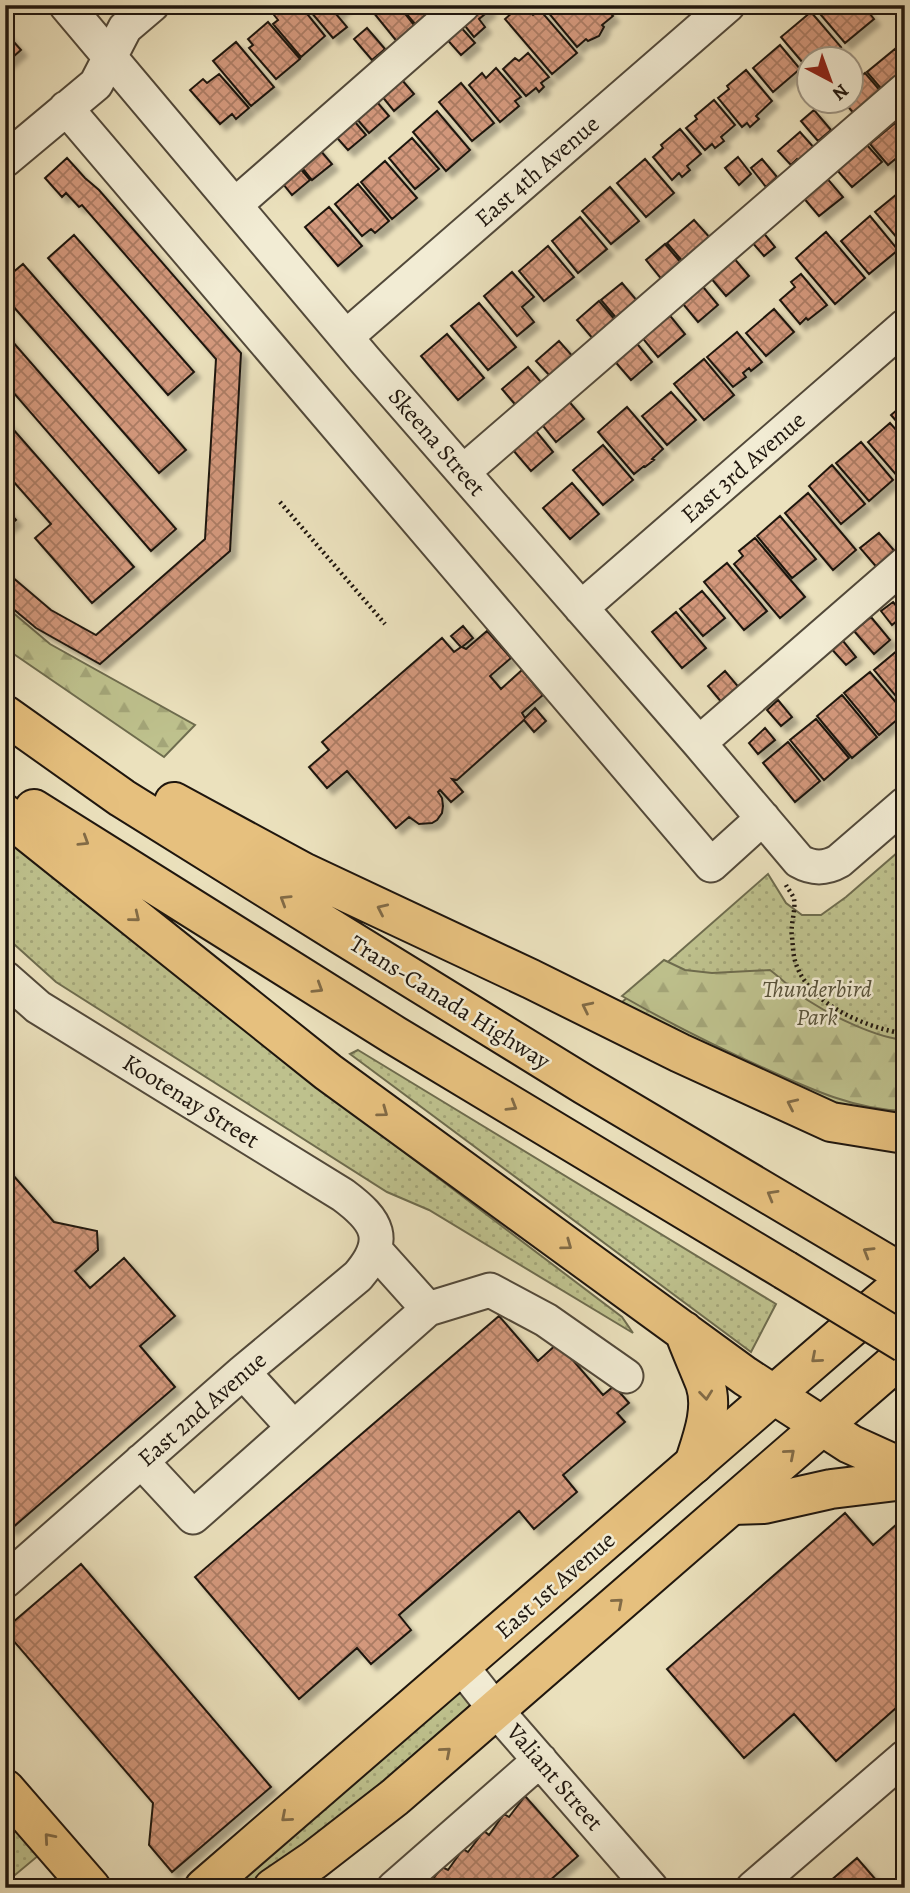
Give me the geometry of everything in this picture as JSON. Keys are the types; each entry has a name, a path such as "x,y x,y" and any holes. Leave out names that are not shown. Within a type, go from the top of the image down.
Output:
{"main road":[{"path":"5,705 205,820 303,872 531,979 680,1053 905,1157"},
{"name":"Trans-Canada Highway","path":"5,715 122,798 328,927 585,1085 905,1275"},
{"path":"5,792 394,1035 905,1343"},
{"path":"5,814 328,1072 745,1376 850,1444 905,1469"},
{"path":"831,1122 905,1134"},
{"name":"East 1st Avenue","path":"204,1888 905,1281"},
{"path":"684,1331 706,1385 705,1429 694,1464"},
{"path":"274,1888 395,1797 905,1354"},
{"path":"732,1504 764,1504 831,1489 905,1480"},
{"path":"5,1789 91,1888"}],"street":[{"name":"Skeena Street","path":"66,5 346,337 799,861 808,866 829,867 905,804"},
{"path":"5,160 96,84 125,28 152,5"},
{"path":"235,205 463,5"},
{"name":"East 4th Avenue","path":"346,337 728,5"},
{"path":"463,472 905,90"},
{"path":"66,108 711,865 762,818"},
{"name":"East 3rd Avenue","path":"581,608 905,326"},
{"path":"699,743 905,564"},
{"name":"Kootenay Street","path":"5,978 38,1007 343,1195 364,1212 375,1239 428,1309"},
{"name":"East 2nd Avenue","path":"5,1581 243,1372 358,1276 369,1263 375,1239"},
{"path":"141,1461 192,1517 428,1309 490,1290 546,1320 626,1376"},
{"path":"243,1372 293,1427"},
{"name":"Valiant Street","path":"461,1666 495,1709 651,1888"},
{"path":"753,1888 905,1757"},
{"path":"394,1888 540,1760"}],"path":[{"path":"280,502 385,624"}],"green space":[{"path":"5,606 50,644 195,725 164,757 5,648"},
{"path":"5,839 330,1096 622,1317 633,1333 429,1210 387,1192 56,982 5,936"},
{"name":"Thunderbird Park","path":"905,846 905,1118 830,1105 621,1003 768,874 786,903 802,915 821,915"},
{"path":"664,960 685,970 712,973 770,970 804,997 830,1013 868,1031 905,1040 905,1111 851,1103 816,1091 711,1043 622,996"},
{"path":"358,1050 776,1304 751,1352 350,1054"},
{"path":"462,1692 471,1705 322,1836 249,1888 232,1888 446,1702"},
{"path":"5,1815 39,1855 9,1880 5,1876"}],"building":[{"path":"286,5 300,5 325,36 301,57 273,24 278,20 274,15"},
{"path":"305,5 346,5 336,14 347,27 333,38"},
{"path":"398,5 417,29 399,44 369,7"},
{"path":"399,5 432,5 434,8 415,24"},
{"path":"479,5 486,5 490,10 479,19 485,27 474,37 461,21"},
{"path":"521,5 525,5 533,15 540,10 577,53 552,74 505,19"},
{"path":"542,5 603,5 613,16 602,25 604,27 599,36 588,41 586,39 577,47"},
{"path":"818,5 863,5 874,19 845,43 815,8"},
{"path":"811,12 840,46 794,46 794,52 781,37"},
{"path":"268,22 300,59 276,79 249,48 253,45 248,39"},
{"path":"458,24 475,43 461,55 444,36"},
{"path":"367,28 385,49 372,60 354,39"},
{"path":"5,32 21,50 5,64"},
{"path":"236,42 274,87 251,106 213,61"},
{"path":"780,45 794,62 794,74 773,92 753,68"},
{"path":"895,49 905,60 905,74 884,92 867,72"},
{"path":"528,53 549,77 541,83 544,87 539,92 536,88 526,96 503,69 515,58 519,61"},
{"path":"496,68 521,97 515,101 519,106 500,122 469,85 482,73 486,78"},
{"path":"746,70 772,101 756,116 759,119 750,127 747,123 742,127 718,98 729,89 727,86"},
{"path":"396,73 414,94 394,111 377,90"},
{"path":"219,74 249,108 236,119 232,114 220,124 190,90 203,79 207,83"},
{"path":"864,74 883,94 864,109"},
{"path":"461,83 494,123 472,141 439,102"},
{"path":"371,95 389,116 369,133 351,112"},
{"path":"714,100 735,125 721,137 724,141 715,148 712,144 705,150 686,128 697,119 695,116"},
{"path":"437,111 470,150 446,171 413,132"},
{"path":"349,115 366,135 348,150 331,131"},
{"path":"807,116 819,116 831,130 818,141 801,121"},
{"path":"901,118 905,122 905,134 900,138 905,143 905,151 888,165 870,144"},
{"path":"680,129 701,154 687,166 690,170 682,177 679,173 672,180 653,157 663,148 661,145"},
{"path":"800,132 816,150 801,164 797,159 791,165 778,151"},
{"path":"412,138 439,169 415,189 389,158"},
{"path":"315,144 332,164 312,180 296,160"},
{"path":"867,145 882,162 852,187 837,170"},
{"path":"738,157 751,174 739,185 725,168"},
{"path":"67,158 99,190 241,353 230,551 100,664 36,628 5,602 5,571 51,610 96,635 205,539 216,359 82,205 79,207 66,193 62,197 45,178"},
{"path":"645,159 674,193 646,217 617,183"},
{"path":"762,159 777,177 766,187 751,168"},
{"path":"293,160 310,180 292,195 276,175"},
{"path":"385,161 417,198 392,219 361,182"},
{"path":"825,176 843,197 819,216 802,196"},
{"path":"358,184 389,221 375,233 371,229 362,236 335,204"},
{"path":"610,187 639,221 611,244 582,211"},
{"path":"903,189 905,191 904,246 875,212"},
{"path":"329,207 362,246 338,266 305,227"},
{"path":"870,216 898,250 869,274 841,241"},
{"path":"580,217 607,249 578,273 552,241"},
{"path":"694,220 711,239 684,263 667,243"},
{"path":"762,231 775,247 764,256 751,241"},
{"path":"826,232 865,278 835,304 796,258"},
{"path":"74,235 194,372 168,395 48,258"},
{"path":"665,244 682,264 663,281 646,260"},
{"path":"548,246 574,277 544,301 519,271"},
{"path":"733,257 749,276 726,296 710,277"},
{"path":"23,264 186,450 159,473 5,297 5,279"},
{"path":"512,272 534,297 522,307 534,322 517,336 484,296"},
{"path":"801,274 827,305 800,324 780,300 795,287 791,282"},
{"path":"699,282 718,305 698,322 679,299"},
{"path":"622,283 639,303 618,320 601,300"},
{"path":"599,301 616,321 594,340 577,320"},
{"path":"479,303 516,347 488,370 451,326"},
{"path":"774,309 794,332 766,356 746,333"},
{"path":"667,312 685,334 658,357 640,335"},
{"path":"737,332 762,362 751,371 749,368 743,373 746,377 733,387 707,357"},
{"path":"5,333 176,529 151,551 5,383"},
{"path":"447,334 484,378 458,400 421,356"},
{"path":"634,340 652,362 631,380 612,358"},
{"path":"559,341 574,358 552,378 536,361"},
{"path":"704,359 734,395 704,420 674,384"},
{"path":"528,367 545,387 519,409 502,389"},
{"path":"671,392 696,420 667,445 642,416"},
{"path":"566,398 584,419 556,442 539,421"},
{"path":"905,403 905,431 891,415"},
{"path":"627,407 663,449 652,459 654,460 634,474 598,432"},
{"path":"5,420 134,567 92,603 35,538 51,524 5,472"},
{"path":"890,423 905,440 905,485 868,442"},
{"path":"536,431 553,452 531,471 513,450"},
{"path":"861,442 893,480 869,501 836,463"},
{"path":"603,445 633,480 603,505 573,470"},
{"path":"832,465 865,504 841,524 809,486"},
{"path":"572,483 599,514 570,539 543,508"},
{"path":"808,493 856,550 833,570 785,513"},
{"path":"5,508 16,520 5,529"},
{"path":"780,516 816,559 792,578 757,536"},
{"path":"879,533 898,555 880,571 860,548"},
{"path":"755,538 805,597 780,618 734,564 743,556 739,551"},
{"path":"727,563 767,611 744,630 704,582"},
{"path":"702,591 725,618 703,636 680,609"},
{"path":"893,602 904,615 892,625 881,611"},
{"path":"676,612 706,648 682,668 652,632"},
{"path":"871,617 890,640 874,654 854,631"},
{"path":"463,626 473,638 462,647 466,649 487,631 511,658 490,676 501,689 522,670 543,695 522,713 525,718 535,708 546,721 534,732 524,720 457,780 452,779 463,792 451,802 440,790 438,792 443,806 437,820 419,824 409,817 396,828 347,771 327,788 309,767 329,750 322,742 442,638 454,652 461,647 451,636"},
{"path":"839,636 856,657 846,665 828,645"},
{"path":"898,650 905,658 905,707 874,670"},
{"path":"725,671 741,690 723,704 708,686"},
{"path":"870,672 905,713 879,735 844,693"},
{"path":"842,695 877,737 852,758 817,716"},
{"path":"778,700 792,717 781,726 767,710"},
{"path":"816,719 849,758 824,780 790,740"},
{"path":"765,728 775,740 758,754 749,743"},
{"path":"788,742 820,781 795,802 763,763"},
{"path":"5,1166 54,1222 97,1231 98,1250 75,1271 90,1288 124,1258 175,1316 140,1346 175,1387 11,1529 5,1522"},
{"path":"499,1316 538,1361 558,1343 603,1395 614,1386 629,1403 617,1413 625,1422 563,1475 577,1492 534,1529 519,1511 399,1615 411,1630 371,1664 357,1648 299,1699 195,1577"},
{"path":"845,1513 873,1545 897,1524 905,1533 905,1700 836,1761 794,1714 744,1758 667,1669"},
{"path":"81,1564 271,1787 172,1872 149,1845 153,1803 5,1631"},
{"path":"525,1796 578,1856 541,1888 419,1888 422,1884 427,1887 442,1867 448,1870 463,1849 468,1852 484,1831 489,1835 504,1814 509,1817"},
{"path":"857,1858 883,1888 822,1888"}]}
